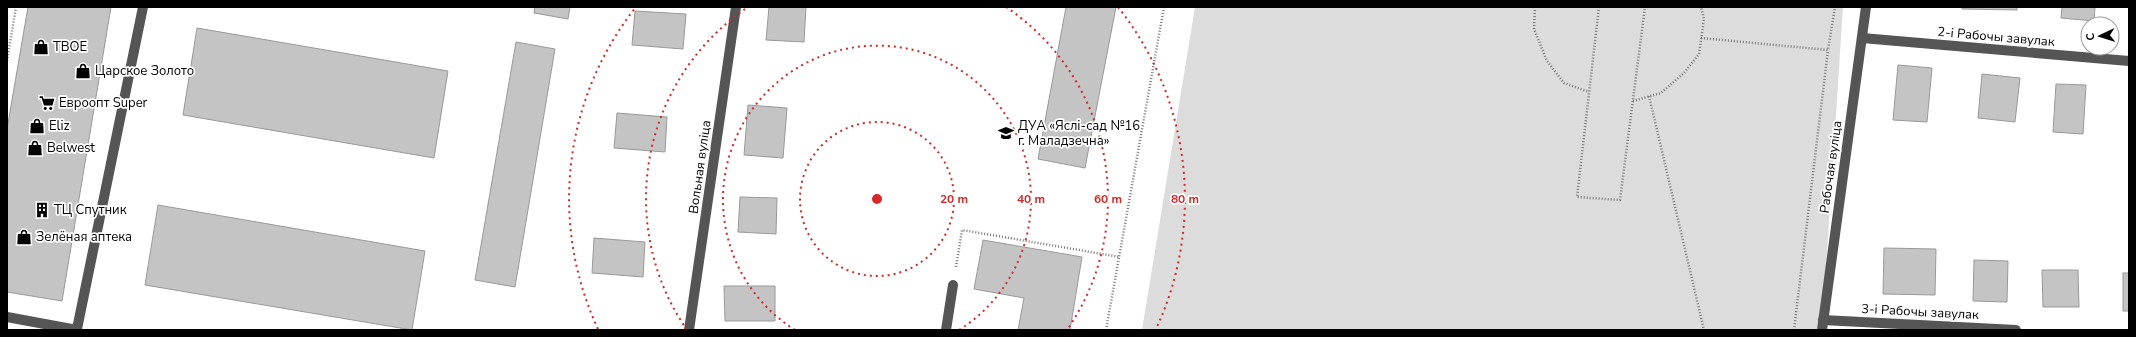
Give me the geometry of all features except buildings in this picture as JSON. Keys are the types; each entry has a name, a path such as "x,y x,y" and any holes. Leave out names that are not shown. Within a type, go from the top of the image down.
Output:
{"street":[{"path":"7,317 77,329 143,7"},
{"name":"Вольная вуліца","path":"690,330 736,7"},
{"name":"Рабочая вуліца","path":"1822,330 1866,7"},
{"name":"2-і Рабочы завулак","path":"1862,38 2129,61"},
{"path":"946,330 953,285"},
{"name":"3-і Рабочы завулак","path":"1823,320 2016,330"}],"path":[{"path":"7,61 16,7"},
{"path":"1106,330 1164,7"},
{"path":"1535,7 1534,29 1547,61 1564,83 1589,92"},
{"path":"1599,7 1577,198 1620,200 1645,7"},
{"path":"1633,101 1661,93 1684,73 1699,54 1704,18 1701,7"},
{"path":"1794,330 1828,50 1835,7"},
{"path":"1702,38 1828,50"},
{"path":"1649,96 1704,330"},
{"path":"953,285 962,230 1120,257"}],"shaded area":[{"path":"1195,7 1843,7 1822,330 1142,330"}],"place":[{"name":"ТВОЕ","path":"41,47"},
{"name":"Царское Золото","path":"83,71"},
{"name":"Евроопт Super","path":"47,103"},
{"name":"Eliz","path":"37,126"},
{"name":"ДУА «Яслі-сад №16 г. Маладзечна»","path":"1006,133"},
{"name":"Belwest","path":"35,148"},
{"name":"ТЦ Спутник","path":"42,210"},
{"name":"Зелёная аптека","path":"24,237"}]}
